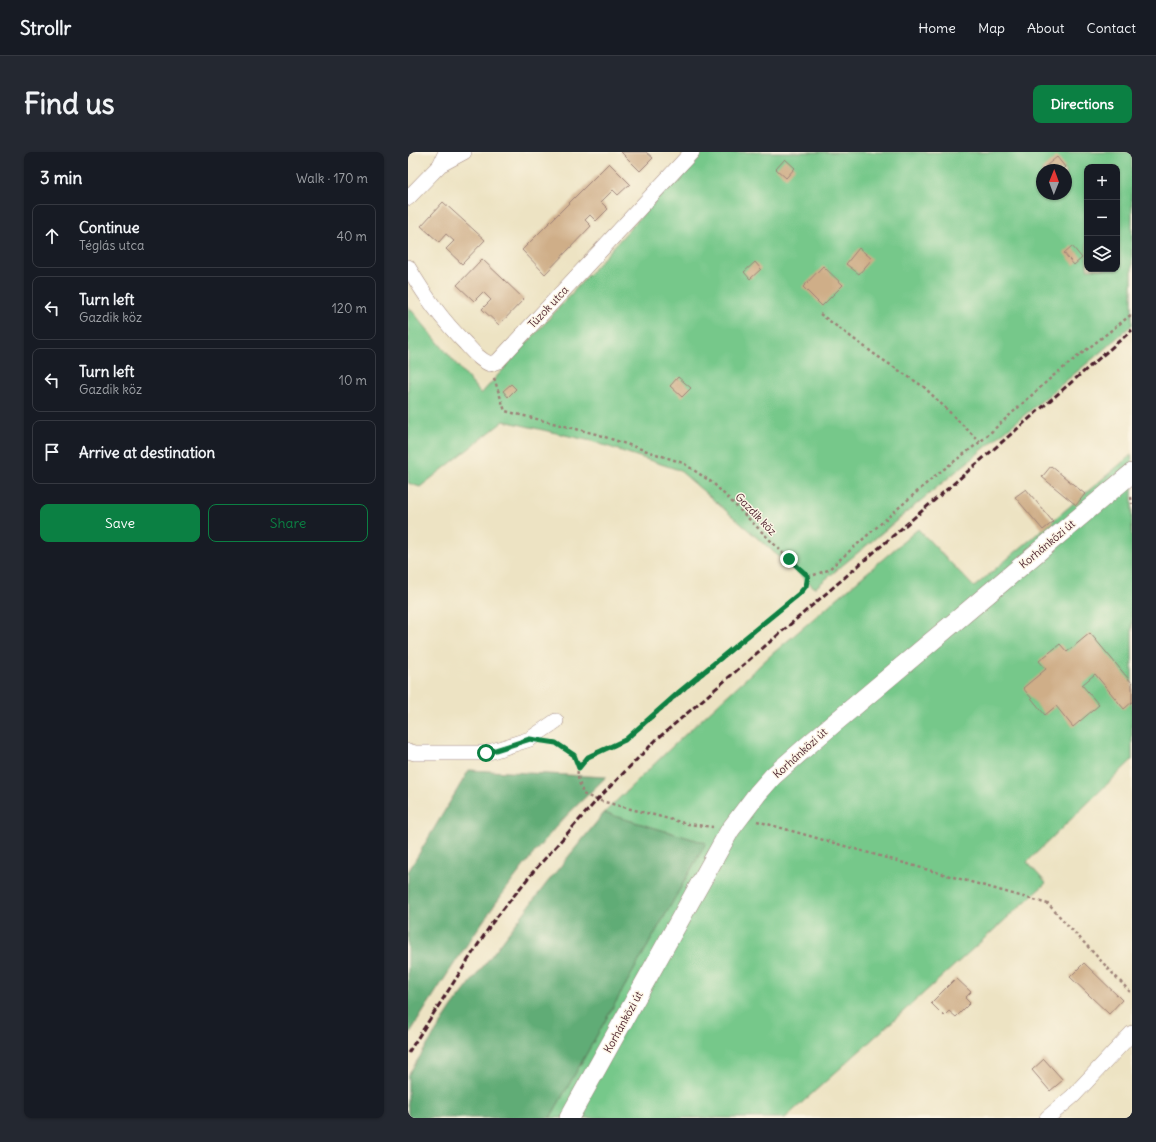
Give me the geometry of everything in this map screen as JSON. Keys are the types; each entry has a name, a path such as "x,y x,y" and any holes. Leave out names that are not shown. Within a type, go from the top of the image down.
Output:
{"street":[{"path":"408,198 443,158 464,152"},
{"name":"Túzok utca","path":"490,364 498,361 692,152"},
{"path":"408,267 426,298 448,326 482,361 490,364"},
{"name":"Korhánközi út","path":"569,1118 735,823 758,793 773,776 812,741 1132,473"},
{"path":"408,751 415,753 486,753 530,739 556,721"},
{"path":"1047,1118 1073,1096 1132,1033"}],"path":[{"path":"820,314 877,356 924,387 980,442"},
{"path":"579,768 588,757 625,740 678,693 799,594 806,586 808,576 828,570 936,475 980,442 1053,376 1132,314"},
{"name":"Gazdik köz","path":"490,364 505,411 596,434 683,463 713,483 808,576"},
{"path":"530,739 556,743 574,755 579,768 578,780 583,794 597,800 688,824 735,823 1048,904 1132,994"}],"green space":[{"path":"699,152 1132,152 1132,325 815,588 679,470 591,441 504,421 420,487 408,483 408,306 481,394"},
{"path":"1131,455 1132,760 1027,862 1046,883 785,1118 550,1118 706,843 604,813 675,744 771,655 918,529 974,587"},
{"path":"469,770 606,777 554,829 514,878 459,956 408,1036 408,872"},
{"path":"604,813 706,843 550,1118 408,1118 408,1075 452,1007 546,884"}],"building":[{"path":"621,152 646,152 653,158 640,171"},
{"path":"1057,157 1063,164 1048,164"},
{"path":"785,159 795,168 786,178 776,169"},
{"path":"609,163 630,184 618,195 613,190 601,202 608,209 596,221 590,215 585,220 591,226 545,274 522,250"},
{"path":"443,202 485,240 462,264 446,249 454,241 446,234 439,242 421,226"},
{"path":"1072,246 1082,258 1074,265 1064,253"},
{"path":"859,248 872,259 859,274 846,264"},
{"path":"482,259 524,299 499,325 482,309 491,300 483,292 474,301 457,285"},
{"path":"755,262 761,269 750,279 744,272"},
{"path":"823,266 843,285 822,306 803,287"},
{"path":"678,377 691,388 682,397 670,386"},
{"path":"511,384 516,389 508,397 503,391"},
{"path":"1051,466 1085,494 1076,505 1042,477"},
{"path":"1026,489 1053,522 1043,530 1015,497"},
{"path":"1090,633 1132,683 1132,702 1124,709 1095,674 1082,685 1099,705 1073,727 1056,706 1045,715 1023,688 1046,669 1039,661 1060,644 1067,652"},
{"path":"1084,963 1122,1000 1109,1014 1070,977"},
{"path":"956,978 971,992 965,998 970,1003 956,1017 949,1011 944,1016 931,1003"},
{"path":"1044,1059 1063,1080 1050,1091 1032,1070"}],"railway":[{"path":"408,1053 492,923 533,872 597,800 656,740 1132,330"}],"route":[{"path":"486,753 530,739 556,743 574,755 579,768 588,757 625,740 678,693 799,594 806,586 808,576 789,559"}]}
